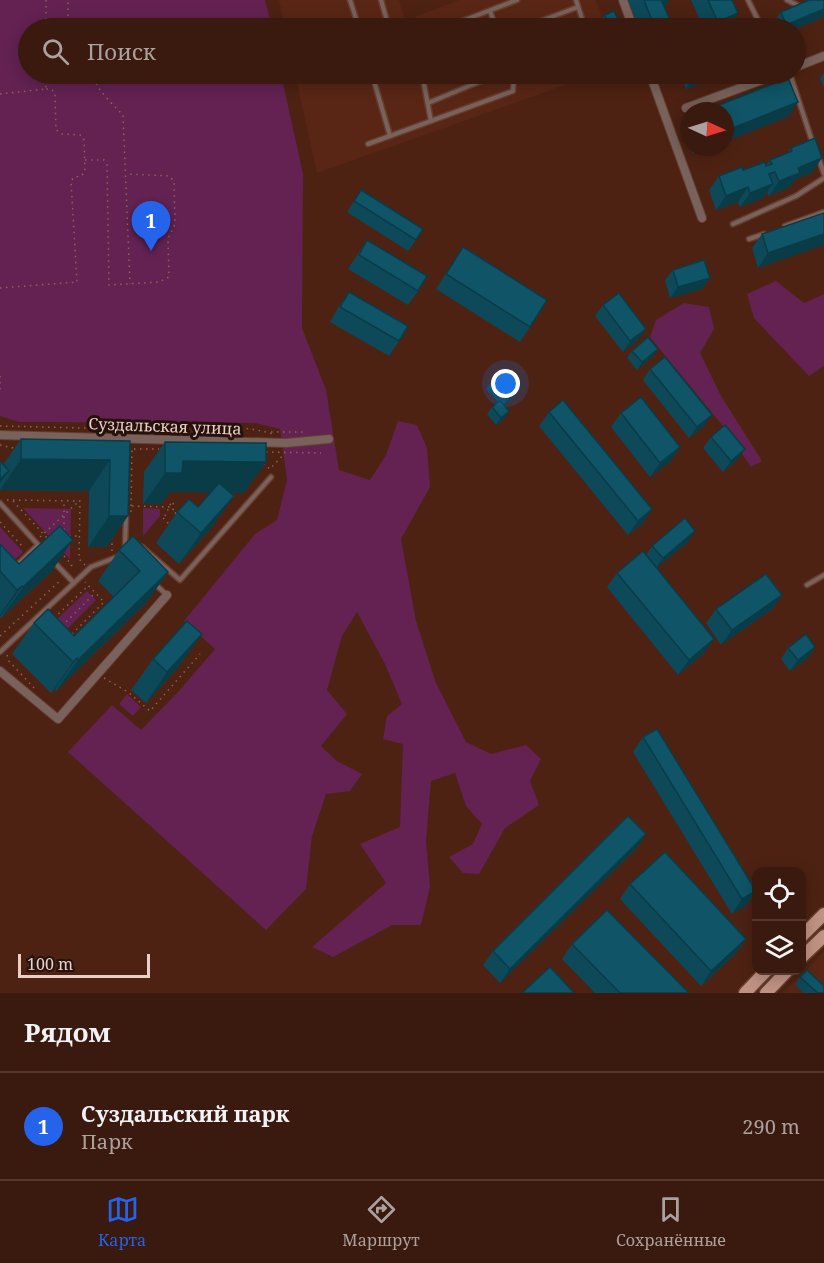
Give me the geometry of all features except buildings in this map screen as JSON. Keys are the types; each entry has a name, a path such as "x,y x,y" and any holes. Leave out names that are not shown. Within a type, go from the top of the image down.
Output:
{"main road":[{"path":"806,931 824,914"},
{"path":"806,952 824,936"},
{"path":"745,993 762,975"},
{"path":"766,993 783,975"}],"street":[{"path":"623,0 629,18"},
{"path":"806,63 824,56"},
{"path":"654,84 702,218"},
{"path":"702,102 751,84"},
{"name":"Суздальская улица","path":"0,435 286,443 329,439"},
{"path":"0,670 58,718 167,595"}],"lane":[{"path":"350,0 355,18"},
{"path":"381,0 386,18"},
{"path":"470,18 517,0"},
{"path":"576,0 582,18"},
{"path":"750,0 758,18"},
{"path":"787,0 797,5"},
{"path":"549,18 578,7"},
{"path":"490,10 493,18"},
{"path":"375,84 390,136"},
{"path":"424,84 431,121"},
{"path":"428,103 475,84"},
{"path":"368,144 513,91 513,84"},
{"path":"733,224 796,196 824,176 793,84"},
{"path":"781,228 824,212"},
{"path":"749,239 770,231"},
{"path":"127,438 131,448"},
{"path":"138,547 143,547 180,580 271,477"},
{"path":"0,503 45,552"},
{"path":"0,652 91,567 125,554 128,506"},
{"path":"11,570 29,554 37,543"},
{"path":"125,546 131,546"},
{"path":"51,559 74,583"},
{"path":"807,585 824,575"},
{"path":"150,580 167,595"}],"path":[{"path":"45,0 46,18"},
{"path":"68,0 68,18"},
{"path":"46,84 46,89"},
{"path":"96,84 99,91 108,96 113,106 123,115 130,285"},
{"path":"0,94 51,89 55,93 57,130 62,134 81,135 84,140 85,160 85,172 71,181 77,282 0,288"},
{"path":"85,160 104,160 107,165 109,285 159,282 169,277 168,239 175,224 176,205 174,181 169,176 126,174"},
{"path":"0,376 0,394"},
{"path":"0,426 208,431"},
{"path":"268,432 306,432 306,435"},
{"path":"0,445 25,452"},
{"path":"131,518 128,506 131,448 166,450"},
{"path":"259,470 264,464 270,469 287,450"},
{"path":"267,452 321,453"},
{"path":"5,500 79,501"},
{"path":"12,500 51,542"},
{"path":"64,501 63,536 79,536"},
{"path":"37,543 79,501"},
{"path":"79,501 79,559"},
{"path":"175,529 164,517 172,503 174,508 178,509 177,514"},
{"path":"128,506 174,508"},
{"path":"174,508 173,513 183,520"},
{"path":"0,522 29,554"},
{"path":"112,538 112,559"},
{"path":"0,636 72,565 58,550"},
{"path":"67,639 104,602 80,577"},
{"path":"50,622 89,586"},
{"path":"58,630 96,593"},
{"path":"8,651 8,660 39,692"},
{"path":"97,674 128,692 150,711 200,654"}],"shaded area":[{"path":"0,0 265,0 270,18 18,18 18,84 283,84 303,174 302,328 326,390 339,470 370,480 386,455 398,421 417,425 427,448 430,487 401,539 416,621 436,683 466,742 491,754 526,745 541,759 530,781 539,805 505,828 479,874 463,873 449,857 473,844 482,824 466,806 455,773 431,781 426,841 430,887 421,925 392,925 333,957 312,947 386,883 360,844 400,827 403,744 383,739 387,716 402,704 385,664 357,612 342,636 327,690 347,714 321,746 337,761 362,774 350,791 326,794 312,836 306,889 266,930 68,752 112,705 141,730 215,649 184,621 255,534 277,520 287,480 280,429 255,423 19,422 0,416"},
{"path":"279,0 399,0 404,18 283,18"},
{"path":"459,0 596,0 602,18 413,18"},
{"path":"297,84 568,84 317,173"},
{"path":"776,281 804,303 824,294 824,366 809,376 754,318 747,294"},
{"path":"684,303 709,307 714,329 700,353 721,396 762,461 751,467 727,431 650,337 656,320"},
{"path":"23,508 71,509 70,559"},
{"path":"143,508 160,509 160,516 143,536"},
{"path":"0,527 23,552 0,574"},
{"path":"87,591 96,600 50,646 40,635"},
{"path":"127,694 141,707 133,716 119,704"},
{"path":"824,952 824,993 783,993 801,975 806,975 806,970"}],"place":[{"name":"Суздальский парк","path":"151,251"}]}
